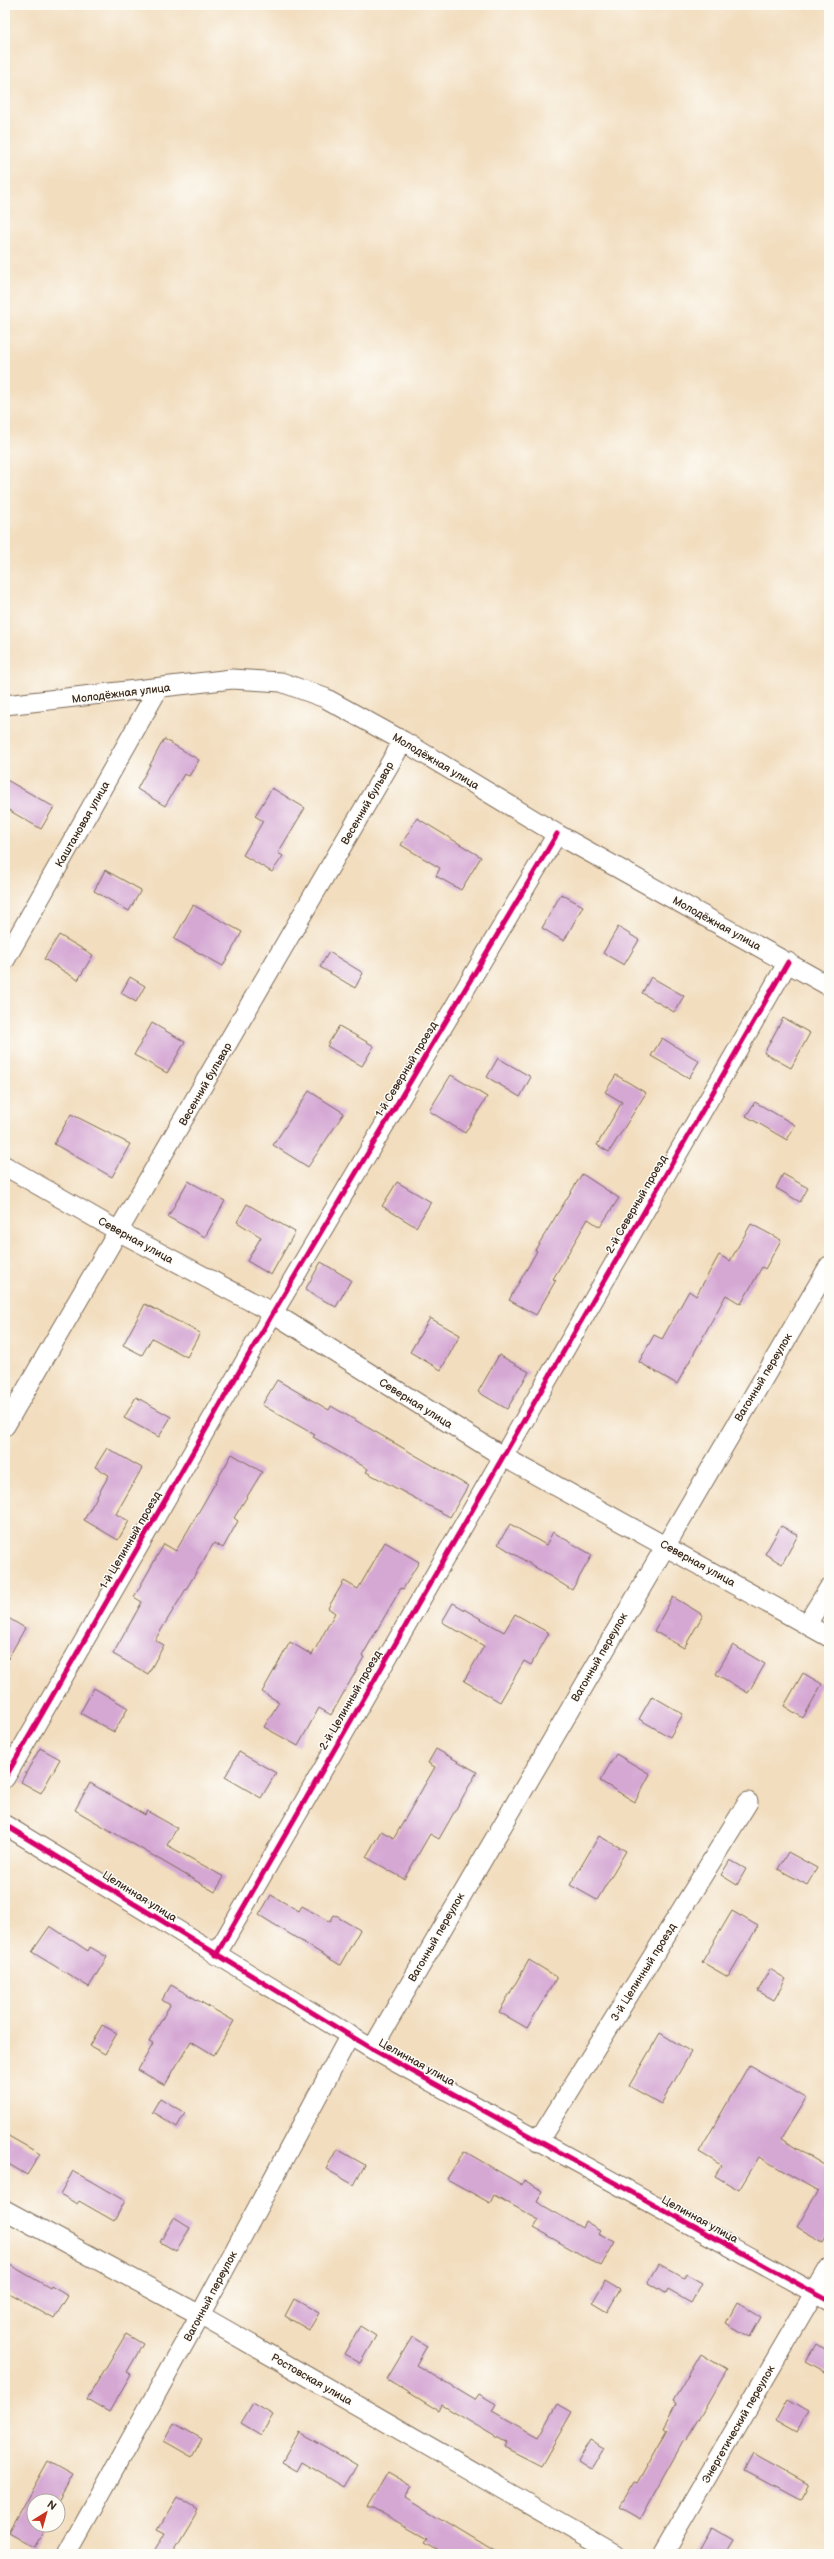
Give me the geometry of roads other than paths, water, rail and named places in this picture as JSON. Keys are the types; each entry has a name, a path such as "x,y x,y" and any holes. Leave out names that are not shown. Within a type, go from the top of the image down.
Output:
{"street":[{"name":"Молодёжная улица","path":"5,706 232,679 281,682 325,698 403,741 557,834 829,986"},
{"name":"Каштановая улица","path":"5,960 158,689"},
{"name":"Весенний бульвар","path":"5,1426 120,1232 403,741"},
{"name":"1-й Северный проезд","path":"273,1313 557,834"},
{"name":"2-й Северный проезд","path":"502,1456 788,962"},
{"name":"Северная улица","path":"5,1166 120,1232 273,1313 502,1456 664,1544 829,1637"},
{"name":"Вагонный переулок","path":"372,2049 664,1544 829,1266"},
{"name":"1-й Целинный проезд","path":"5,1778 273,1313"},
{"name":"2-й Целинный проезд","path":"216,1955 502,1456"},
{"path":"807,1624 829,1588"},
{"name":"3-й Целинный проезд","path":"538,2142 748,1802"},
{"name":"Целинная улица","path":"5,1824 216,1955 372,2049 822,2298"},
{"name":"Вагонный переулок","path":"67,2554 200,2315 350,2035"},
{"name":"Ростовская улица","path":"5,2210 200,2315 616,2554"},
{"name":"Энергетический переулок","path":"662,2554 822,2298 829,2268"}]}
